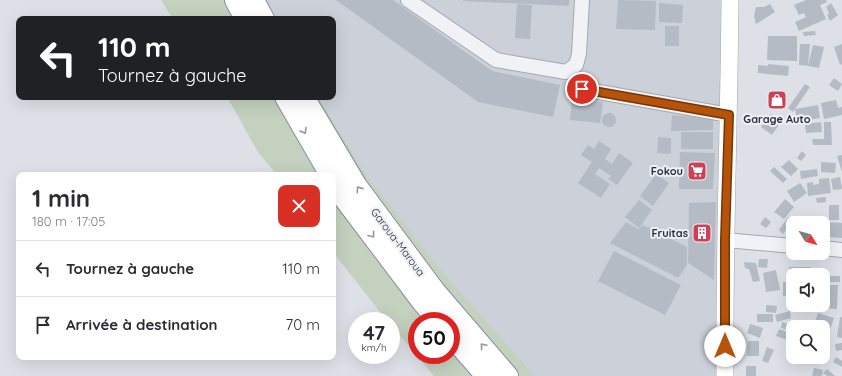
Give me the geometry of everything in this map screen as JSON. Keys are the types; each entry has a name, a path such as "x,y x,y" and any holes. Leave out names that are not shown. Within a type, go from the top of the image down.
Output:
{"highway":[{"path":"235,0 243,16"},
{"path":"254,0 262,16"},
{"path":"287,100 328,172"},
{"name":"Garoua-Maroua","path":"306,100 357,186 435,291 508,376"},
{"name":"Garoua-Maroua","path":"336,185 342,196 430,312"},
{"path":"460,346 486,376"}],"main road":[{"path":"725,376 725,240 729,115 730,0"}],"street":[{"path":"408,0 496,60 566,72 576,65 579,54 582,0"},
{"path":"582,89 729,115"},
{"path":"725,240 786,245"},
{"path":"830,249 842,250"}],"shaded area":[{"path":"263,0 735,0 734,376 535,376 448,278 367,176 321,100 336,100 336,16 271,16"}],"green space":[{"path":"161,0 263,0 271,16 171,16"},
{"path":"229,100 321,100 367,176 448,278 535,376 434,376 424,364 460,364 460,312 408,312 408,345 400,336 400,312 380,312 336,256 336,172 275,172 258,152"}],"building":[{"path":"336,0 393,0 492,71 560,85 553,117 478,102"},
{"path":"569,0 569,6 463,1"},
{"path":"618,0 656,1 655,30 616,29"},
{"path":"806,0 826,0 827,2 820,5 826,19 799,31 795,22 806,17 804,13 799,15 794,5"},
{"path":"659,3 683,5 682,23 659,22"},
{"path":"831,3 838,15 830,21 827,15 829,13 826,7"},
{"path":"517,4 532,5 530,39 515,38"},
{"path":"770,4 775,12 756,24 754,16 756,7 764,7"},
{"path":"665,26 679,26 679,46 665,46"},
{"path":"815,31 816,35 804,36 803,32"},
{"path":"768,36 797,36 797,61 767,60"},
{"path":"800,44 810,44 808,66 799,65"},
{"path":"842,44 842,64 840,65 834,47"},
{"path":"813,45 824,47 819,68 808,66"},
{"path":"768,64 789,66 788,76 758,73 758,65 768,66"},
{"path":"834,78 842,84 838,91 829,85"},
{"path":"805,84 810,87 793,112 788,108"},
{"path":"572,99 603,102 600,123 570,120"},
{"path":"836,100 838,108 842,107 842,115 824,119 821,103"},
{"path":"818,105 820,118 797,122 795,109"},
{"path":"606,113 612,113 616,117 616,123 612,127 606,127 602,123 602,117"},
{"path":"771,114 781,122 772,135 761,127"},
{"path":"672,115 713,119 713,130 671,131"},
{"path":"821,122 822,132 806,133 805,124"},
{"path":"824,122 831,122 832,145 813,145 812,139 824,139"},
{"path":"681,132 713,132 713,149 681,149"},
{"path":"658,137 671,138 671,154 657,153"},
{"path":"599,141 611,149 605,159 612,164 619,153 633,163 617,185 608,179 611,176 599,168 595,174 610,184 601,198 578,183 592,162 581,155 588,145 594,149"},
{"path":"802,151 806,155 801,161 797,158"},
{"name":"Fokou","path":"680,152 715,153 713,189 679,189"},
{"path":"842,155 842,172 837,156"},
{"path":"789,160 798,169 791,176 781,167"},
{"path":"821,162 836,163 835,173 821,172"},
{"path":"774,167 787,179 783,183 770,171"},
{"path":"817,169 818,176 801,179 800,171"},
{"path":"656,174 669,183 653,206 640,196"},
{"path":"840,177 842,189 833,190 831,179"},
{"path":"829,178 831,193 808,196 807,183 813,182 813,185 819,184 819,179"},
{"path":"800,183 807,193 794,202 787,191"},
{"path":"826,197 826,202 817,203 816,198"},
{"path":"785,199 794,207 784,219 774,212"},
{"path":"639,200 652,210 639,228 625,217"},
{"name":"Fruitas","path":"716,202 714,280 688,263 689,203"},
{"path":"829,205 839,205 839,220 830,220"},
{"path":"765,217 771,222 766,228 760,224"},
{"path":"786,220 786,230 783,234 779,230"},
{"path":"626,222 638,229 637,230 643,225 687,247 687,265 678,278 610,243"},
{"path":"830,222 842,223 842,238 830,237"},
{"path":"614,251 681,285 665,315 598,281"},
{"path":"759,259 768,259 767,268 758,267"},
{"path":"744,262 756,263 760,281 753,282 749,269 745,268"},
{"path":"789,267 811,268 789,268"},
{"path":"776,270 780,290 766,292 763,273"},
{"path":"830,276 840,276 840,282 830,282"},
{"path":"783,282 786,282 786,296 783,296"},
{"path":"830,285 838,285 837,309 830,309"},
{"path":"766,305 777,306 776,313 766,312"},
{"path":"790,312 791,318 777,322 775,315"},
{"path":"818,313 834,318 830,330 830,320 816,320"},
{"path":"757,314 773,314 773,322 757,322"},
{"path":"840,317 842,317 842,338 837,337"},
{"path":"782,322 786,323 786,329 781,328"},
{"path":"750,324 763,328 760,338 747,333"},
{"path":"779,329 786,332 786,340 776,336"},
{"path":"748,341 759,341 759,356 747,356"},
{"path":"842,343 842,350 836,351 835,344"},
{"path":"767,347 774,350 768,363 762,361"},
{"path":"836,357 842,361 842,367 833,362"},
{"path":"746,366 756,366 756,376 746,376"},
{"path":"814,368 823,370 822,376 812,376"},
{"path":"827,369 835,376 827,376 823,373"}],"place":[{"name":"Garage Auto","path":"777,100"},
{"name":"Fokou","path":"697,171"},
{"name":"Fruitas","path":"702,233"}],"route":[{"path":"582,89 729,115 725,240 725,346"}]}
